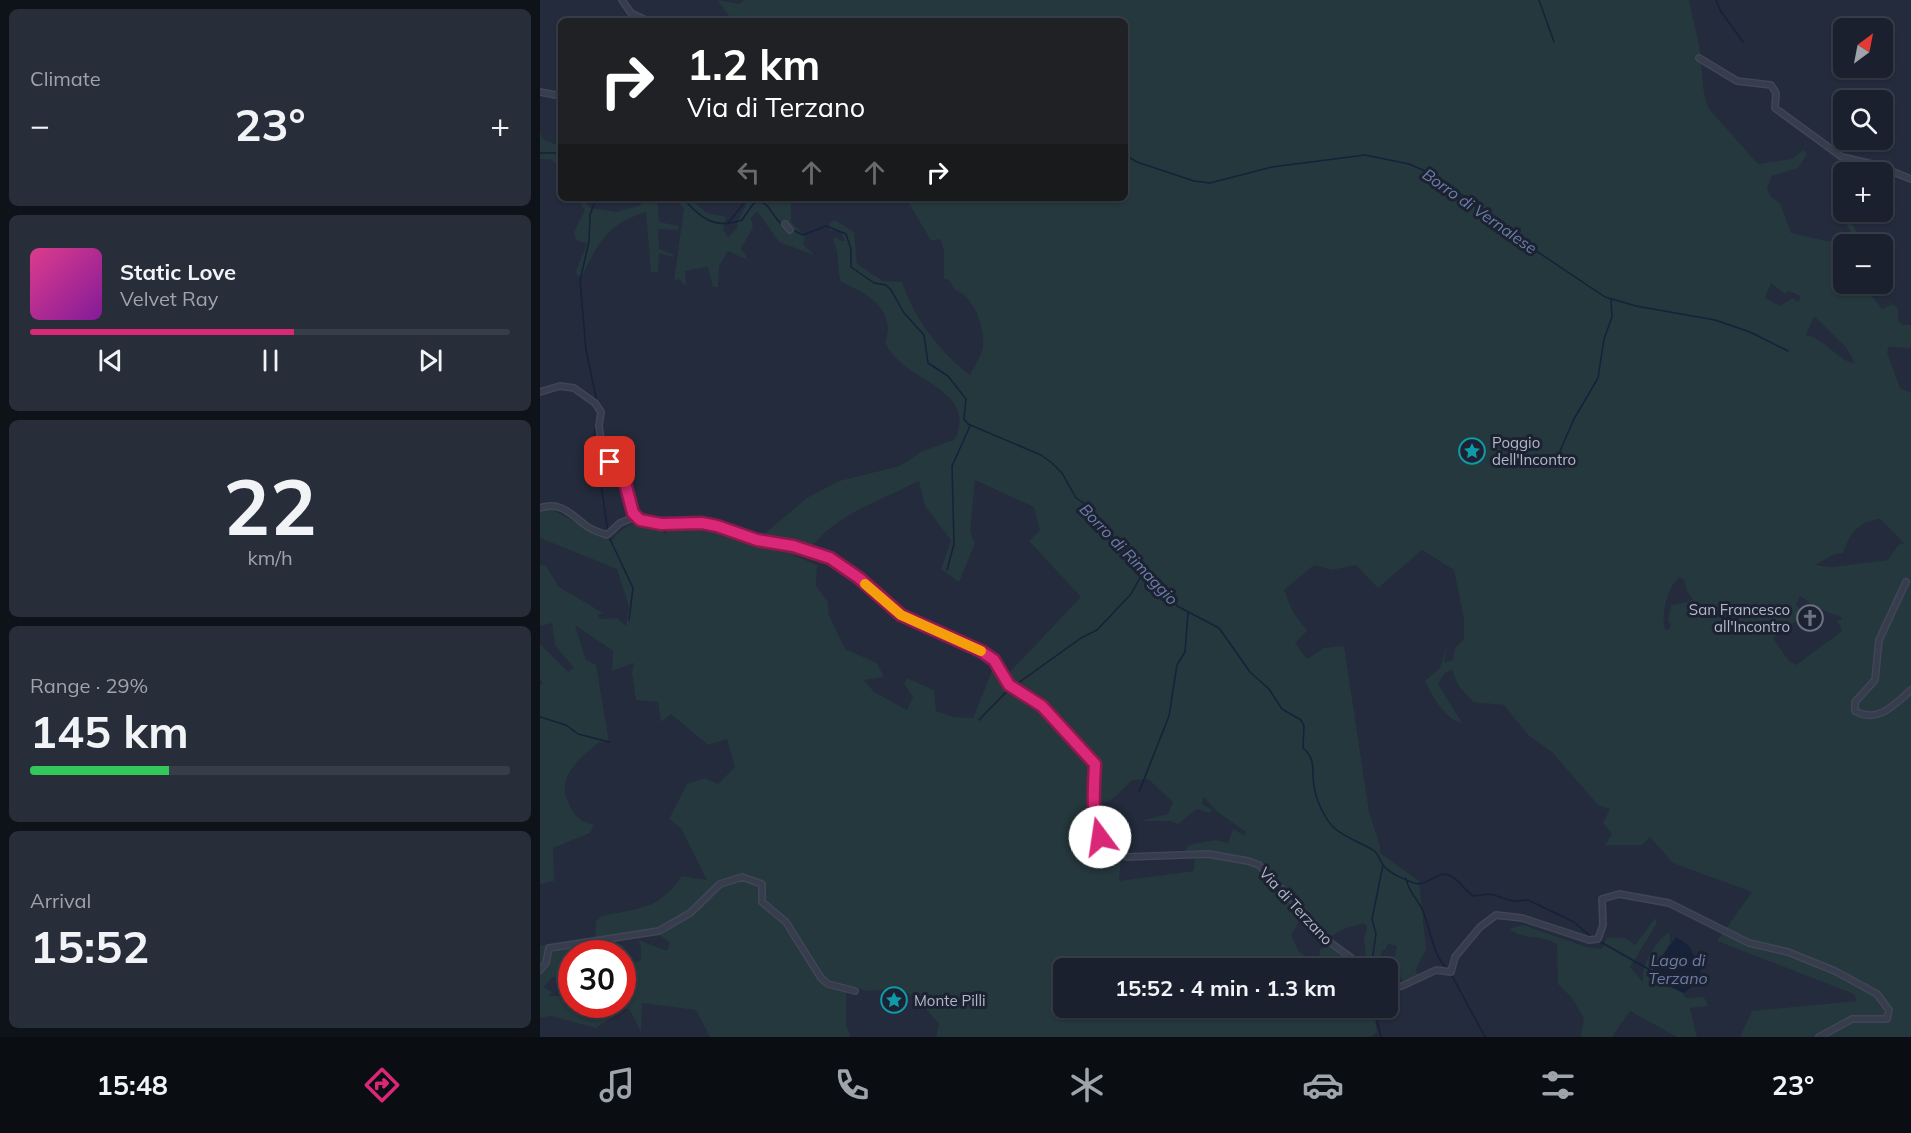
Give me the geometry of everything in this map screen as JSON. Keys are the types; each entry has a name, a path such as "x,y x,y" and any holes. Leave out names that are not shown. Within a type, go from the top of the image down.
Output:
{"street":[{"path":"622,0 632,13 642,18"},
{"path":"1699,58 1737,81 1771,85 1776,93 1775,108 1842,157 1876,165 1911,179"},
{"path":"540,92 558,95"},
{"path":"785,224 790,231"},
{"path":"540,392 560,386 574,388 595,403 601,412 599,426 603,453 624,479 635,517 620,523 607,535 585,525 560,507 552,505 540,508"},
{"name":"Via di Terzano","path":"635,517 661,524 702,523 757,540 793,546 830,558 859,578 901,615 981,651 994,660 1009,685 1042,706 1095,764 1094,820 1100,837 1112,849 1127,857 1208,854 1259,865 1319,929 1326,940 1351,958"},
{"path":"1906,582 1879,639 1875,680 1858,697 1854,705 1856,711 1877,715 1888,711 1911,690"},
{"path":"540,970 546,963 549,948 659,931 690,914 720,884 742,877 762,884 762,902 786,922 821,978 828,984 855,991"},
{"path":"1398,986 1436,970 1450,972 1455,957 1480,927 1496,915 1522,918 1589,940 1598,939 1603,925 1602,900 1619,894 1670,903 1740,939 1788,952 1835,971 1879,995 1889,1010 1887,1019 1852,1019 1819,1037"}],"green space":[{"path":"717,0 740,4 744,0 1689,0 1709,109 1758,164 1792,159 1803,150 1807,154 1798,168 1772,176 1767,189 1771,197 1780,203 1791,233 1833,242 1833,294 1870,294 1882,309 1893,304 1898,309 1898,320 1902,325 1911,325 1911,348 1889,347 1887,352 1900,388 1911,393 1911,1037 1740,1037 1752,1011 1857,1001 1854,994 1717,941 1752,892 1673,863 1650,837 1642,845 1605,845 1612,834 1603,823 1610,809 1598,805 1552,752 1528,735 1504,705 1473,702 1458,685 1452,670 1445,673 1438,684 1462,723 1445,712 1435,700 1425,681 1440,668 1448,643 1444,663 1453,660 1455,648 1464,639 1464,619 1454,570 1422,550 1378,588 1356,565 1332,570 1314,565 1284,590 1293,612 1307,631 1295,643 1307,659 1324,648 1344,646 1369,812 1380,846 1380,853 1419,881 1426,949 1416,969 1417,975 1404,982 1398,975 1398,958 1394,958 1397,946 1388,944 1385,950 1382,950 1380,958 1366,958 1364,939 1367,927 1364,923 1346,928 1327,938 1314,918 1304,912 1291,935 1299,952 1308,958 1053,958 1053,1018 1375,1018 1377,1032 1371,1037 936,1037 939,1024 915,996 894,989 868,991 846,985 846,1026 851,1037 710,1037 696,1010 642,1003 641,1032 634,1018 636,1018 636,963 641,960 641,947 638,940 667,951 670,943 661,936 663,929 595,939 596,921 602,916 638,909 656,902 682,876 707,880 681,828 669,819 687,784 705,778 718,784 735,767 727,739 708,745 671,714 661,722 658,702 636,700 632,673 634,663 612,671 613,651 575,625 586,660 596,665 609,742 599,742 584,755 572,768 565,784 565,792 573,811 581,820 594,825 590,833 553,848 554,881 540,884 540,685 543,683 540,680 540,644 568,672 574,668 555,645 552,623 540,626 540,564 546,566 559,587 603,613 598,615 600,619 617,618 626,626 629,607 617,569 540,538 540,513 549,508 611,541 624,529 636,524 650,525 666,534 667,526 721,530 730,526 764,534 807,498 839,481 900,466 921,452 955,439 960,422 956,408 948,396 894,356 885,342 888,331 883,312 870,297 841,282 837,250 833,239 836,237 845,241 840,232 829,230 830,223 835,220 854,232 857,264 883,281 902,282 907,296 929,334 948,356 970,375 983,349 980,321 967,298 955,290 949,280 944,279 944,250 940,239 931,241 908,201 1128,201 1128,18 728,18 729,16","holes":["1771,283 1785,294 1789,291 1800,296 1799,302 1792,298 1780,306 1765,298","1814,316 1846,347 1855,363 1843,359 1821,342 1806,335","975,480 1034,507 1040,530 1029,541 1081,597 1004,678 1000,667 992,671 973,718 954,717 936,711 934,690 907,678 904,684 913,697 907,710 874,692 864,680 884,677 877,663 845,649 828,613 828,602 816,586 817,565 793,555 795,545 809,550 832,527 845,518 919,481 925,506 951,540 941,569 959,582 975,543 970,532","1880,519 1904,543 1898,545 1888,560 1832,567 1815,565 1833,555 1843,553 1856,529 1866,522","1680,577 1684,580 1687,591 1693,599 1671,605 1668,620 1671,626 1668,630 1664,628 1666,600 1675,581","1800,596 1819,608 1840,616 1842,620 1837,620 1842,631 1796,665 1789,661 1773,638 1804,615 1796,604","1148,779 1173,802 1168,814 1140,821 1171,821 1178,824 1197,809 1209,813 1212,810 1202,804 1204,797 1216,811 1246,832 1245,836 1233,829 1228,843 1215,840 1188,845 1185,852 1195,850 1194,871 1119,881 1121,858 1100,836 1094,810 1114,798 1132,780"]},
{"path":"540,133 544,140 558,145 558,164 550,159 540,159"},
{"path":"579,201 584,201 590,208 616,212 641,205 641,201 657,201 659,222 679,226 678,230 658,229 659,249 674,255 673,257 659,253 658,272 651,272 646,212 622,222 605,236 581,278 575,273 587,244 576,240 574,232 585,210"},
{"path":"677,201 692,201 707,213 726,217 723,230 728,237 737,228 746,201 791,203 791,222 805,236 803,244 814,255 779,242 757,211 751,218 753,228 741,248 748,260 728,251 719,266 718,287 713,287 708,267 685,271 686,287 679,279 674,281 684,208"},
{"path":"1845,222 1852,222 1860,234 1852,234"},
{"path":"1655,918 1657,923 1630,967 1643,982 1644,968 1650,954 1669,932 1670,943 1649,976 1683,993 1686,998 1704,997 1708,1006 1690,1008 1697,1037 1677,1037 1630,1011 1612,1037 1581,1037 1584,1018 1572,998 1558,984 1557,944 1545,939 1521,935 1509,929 1523,925 1586,947 1602,949 1607,938 1625,938 1635,945"},
{"path":"548,944 558,947 558,978 553,977 543,987 552,992 548,996 558,996 558,1018 551,1016 540,1018 540,946"},
{"path":"1328,945 1344,958 1319,958 1320,949"},
{"path":"558,1018 611,1018 596,1028"}],"water":[{"name":"Lago di Terzano","path":"1676,937 1689,946 1701,969 1698,982 1684,993 1648,977"}],"waterway":[{"path":"1539,0 1554,42"},
{"path":"1716,0 1720,10 1743,42"},
{"name":"Borro di Rimaggio","path":"540,153 558,153"},
{"name":"Borro di Vernalese","path":"1128,157 1137,162 1194,181 1210,183 1272,167 1365,155 1409,164 1432,174 1466,198 1493,222 1605,297 1636,306 1715,320 1750,332 1788,351"},
{"path":"595,201 590,215 589,241 580,281 586,350 597,402"},
{"name":"Borro di Rimaggio","path":"686,201 702,216 724,224 742,220 753,204 759,201"},
{"name":"Borro di Vernalese","path":"728,223 746,201"},
{"name":"Borro di Rimaggio","path":"759,201 766,205 784,226"},
{"name":"Borro di Rimaggio","path":"791,229 803,235 826,226 846,234 851,249 851,267 874,283 886,285 891,290 904,313 924,335 928,363 948,376 966,399 964,419 968,424 1041,455 1052,463 1062,473 1076,498 1085,504 1108,533 1140,562 1177,606 1219,628 1250,672 1269,689 1282,709 1301,720 1304,726 1303,748 1312,761 1317,797 1333,827 1373,850 1386,868 1406,880 1419,884 1440,875 1449,875 1473,896 1490,894 1513,901 1528,900 1574,922 1592,938"},
{"path":"1560,451 1574,419 1598,378 1604,339 1612,317 1611,299"},
{"path":"598,412 594,437 608,532"},
{"path":"947,570 954,544 952,466 970,426"},
{"path":"609,537 633,588 629,620"},
{"path":"1014,686 1081,638 1097,630 1131,594 1145,569"},
{"path":"1139,792 1169,716 1177,665 1185,652 1188,613"},
{"path":"979,720 1010,688"},
{"path":"540,717 566,725 578,734 609,742"},
{"path":"1372,958 1376,934 1372,919 1383,865"},
{"path":"1406,878 1423,911 1432,941 1446,968"},
{"name":"Borro di Rimaggio","path":"1599,941 1650,970"},
{"path":"1451,974 1485,1037"},
{"path":"1376,1018 1381,1037"}],"slow traffic":[{"path":"865,584 901,615 981,651"}],"place":[{"name":"Poggio dell'Incontro","path":"1472,451"},
{"name":"San Francesco all'Incontro","path":"1810,618"},
{"name":"Monte Pilli","path":"894,1000"}],"route":[{"path":"610,462 624,479 633,513 640,520 661,524 702,523 732,529 757,540 793,546 830,558 859,578 901,615 972,646 994,660 1009,685 1042,706 1095,764 1092,802 1094,820 1100,837"}]}
